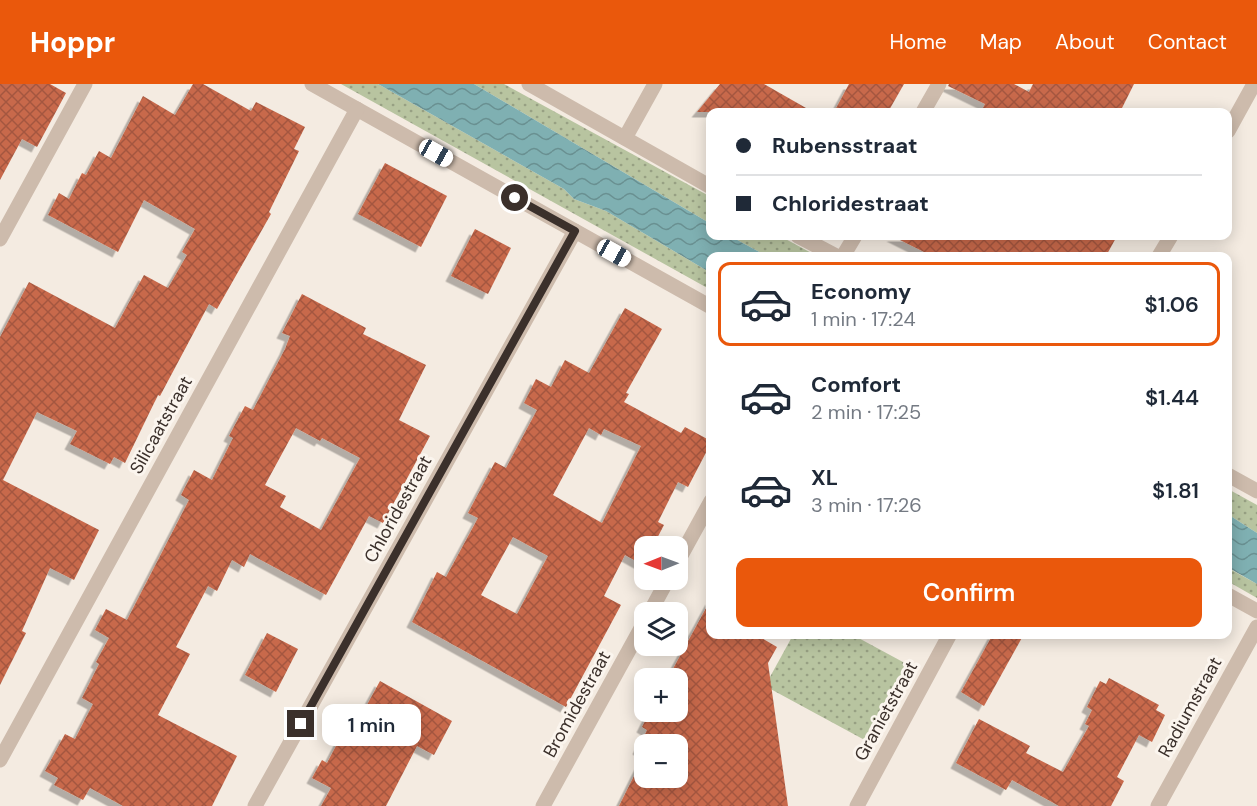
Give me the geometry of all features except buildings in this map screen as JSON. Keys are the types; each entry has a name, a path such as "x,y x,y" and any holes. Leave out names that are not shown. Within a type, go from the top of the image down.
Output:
{"street":[{"path":"0,239 85,84"},
{"path":"312,84 706,304"},
{"path":"529,84 706,184"},
{"path":"625,138 655,84"},
{"path":"925,108 939,84"},
{"path":"1232,124 1254,84"},
{"name":"Silicaatstraat","path":"0,760 357,109"},
{"name":"Chloridestraat","path":"255,806 575,231"},
{"path":"806,240 828,252"},
{"path":"1232,477 1257,491"},
{"path":"688,543 706,510"},
{"path":"1232,597 1257,611"},
{"name":"Radiumstraat","path":"1158,806 1257,627"},
{"name":"Granietstraat","path":"856,806 947,639"},
{"name":"Bromidestraat","path":"543,806 634,641"}],"green space":[{"path":"341,84 378,84 564,189 574,199 606,211 706,270 706,287"},
{"path":"474,84 504,84 706,194 706,221"},
{"path":"737,240 787,240 810,252 760,252"},
{"path":"1232,491 1257,505 1257,533 1232,517"},
{"path":"1232,570 1257,584 1257,598 1232,584"},
{"path":"791,639 860,639 914,668 872,744 765,686"}],"water":[{"path":"378,84 474,84 706,221 706,240 737,240 760,252 706,252 706,270 606,211 574,199 564,189"},
{"path":"1232,517 1257,533 1257,584 1232,570"}],"route":[{"path":"301,724 575,231 515,198"}]}
